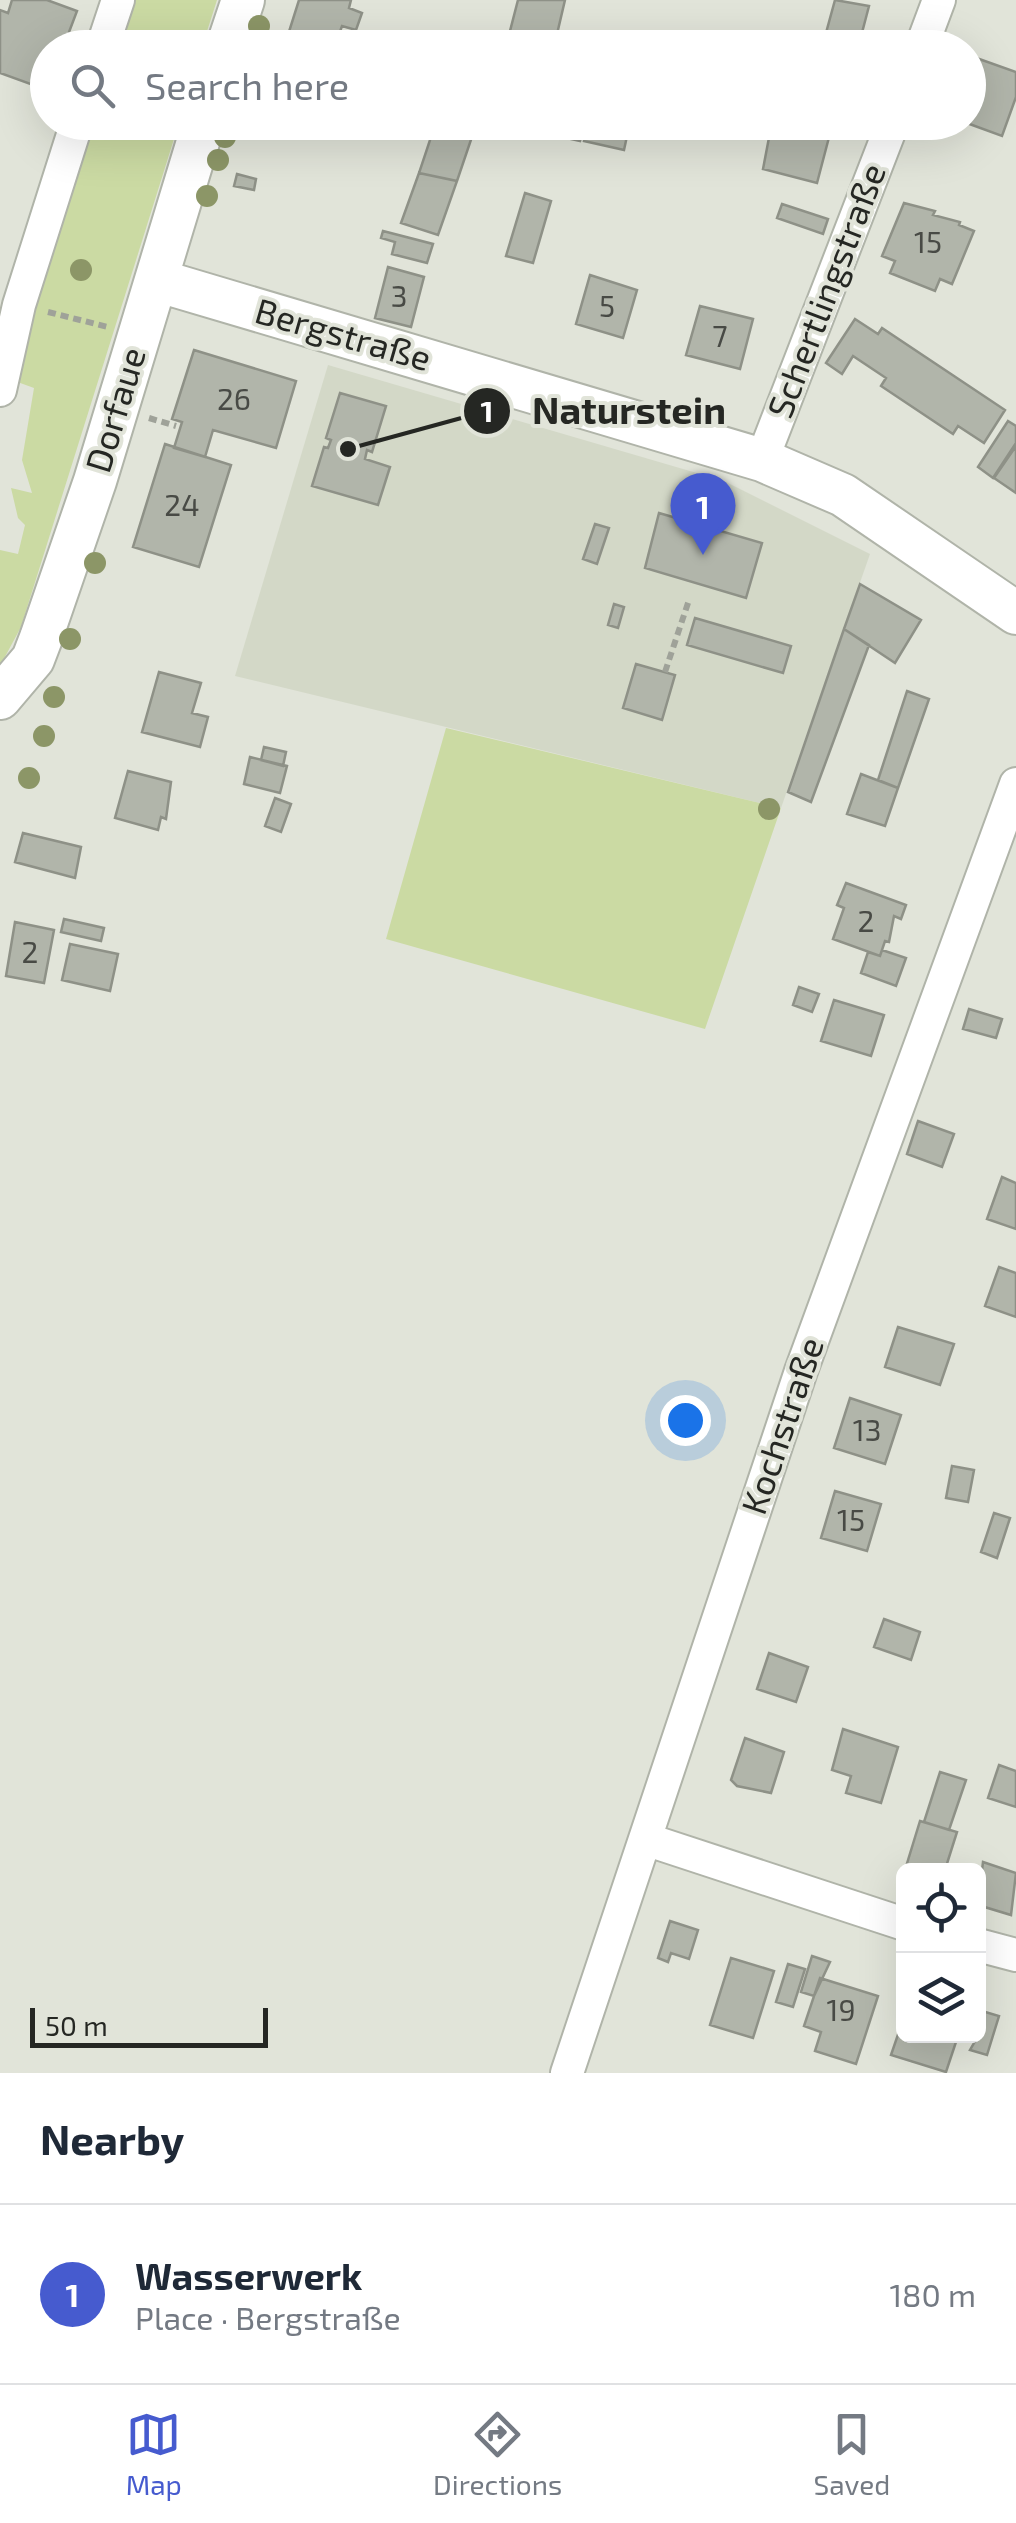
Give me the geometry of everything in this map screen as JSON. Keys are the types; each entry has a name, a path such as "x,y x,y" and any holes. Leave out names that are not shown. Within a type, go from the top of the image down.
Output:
{"street":[{"path":"108,30 118,0"},
{"path":"233,30 244,0"},
{"path":"928,30 939,0"},
{"path":"0,390 19,305 71,140"},
{"name":"Dorfaue","path":"5,693 41,638 199,140"},
{"name":"Schertlingstraße","path":"762,460 886,140"},
{"name":"Bergstraße","path":"156,280 762,460 842,495 1016,613"},
{"name":"Kochstraße","path":"567,2073 808,1352 1016,784"},
{"path":"645,1839 896,1921"},
{"path":"986,1946 1016,1955"}],"path":[{"path":"19,305 110,327"},
{"path":"149,418 176,426"},
{"path":"665,672 688,600"}],"shaded area":[{"path":"328,365 724,481 870,554 781,808 235,676"}],"green space":[{"path":"129,0 217,0 207,30 120,30"},
{"path":"86,140 174,140 21,627 0,666 0,550 18,554 25,525 18,518 11,488 32,493 22,460 34,388 12,380"},
{"path":"446,728 781,808 705,1029 386,939"}],"building":[{"path":"12,0 47,0 77,11 70,30 30,30 30,84 0,73 0,10 8,13"},
{"path":"299,0 351,0 349,8 362,13 356,30 342,26 341,30 290,30"},
{"path":"518,0 565,0 558,30 510,30"},
{"path":"835,0 869,6 863,30 827,30"},
{"path":"986,61 1016,72 1016,97 1002,136 986,130"},
{"path":"430,140 471,140 457,181 419,173"},
{"path":"584,140 626,140 624,150"},
{"path":"769,140 828,140 817,183 763,169"},
{"path":"419,173 457,181 438,235 401,223"},
{"path":"237,174 256,179 254,190 234,186"},
{"path":"525,193 551,201 533,263 506,256"},
{"path":"904,203 935,211 933,215 960,222 959,225 974,231 952,284 940,279 935,291 890,273 895,261 882,256"},
{"path":"782,204 828,219 823,234 777,218"},
{"path":"383,231 433,244 427,263 392,254 395,242 381,238"},
{"path":"388,267 424,277 411,327 375,318"},
{"path":"590,275 637,290 623,338 576,324"},
{"path":"700,306 753,319 740,369 686,355"},
{"path":"855,319 878,334 882,328 1005,410 984,443 958,426 953,434 881,386 886,378 853,356 842,374 826,363"},
{"path":"194,350 296,381 276,448 213,430 205,457 174,448 182,422 172,419"},
{"path":"340,393 386,406 372,452 367,450 365,459 390,467 378,505 312,486 324,447 328,448 331,440 326,438"},
{"path":"1008,421 1016,426 1016,443 993,478 978,467"},
{"path":"165,444 231,465 199,567 133,547"},
{"path":"1016,446 1016,493 994,478"},
{"path":"659,513 762,543 746,598 645,568"},
{"path":"595,524 609,528 597,564 583,559"},
{"path":"860,584 921,620 895,663 844,629"},
{"path":"614,604 624,607 618,628 608,625"},
{"path":"695,618 791,646 783,673 687,645"},
{"path":"844,629 869,645 811,802 788,792"},
{"path":"636,664 675,675 662,720 623,708"},
{"path":"159,672 201,683 192,713 208,717 200,747 142,732"},
{"path":"907,691 929,699 898,788 878,780"},
{"path":"264,747 286,752 283,766 261,760"},
{"path":"250,757 287,766 280,793 244,784"},
{"path":"128,771 171,782 166,819 161,817 158,830 115,818"},
{"path":"861,774 898,788 885,826 847,814"},
{"path":"275,798 291,804 281,832 265,826"},
{"path":"23,833 81,847 75,878 15,862"},
{"path":"846,883 906,905 901,919 894,916 889,942 885,941 880,956 833,939 844,908 837,905"},
{"path":"64,919 104,928 101,941 61,932"},
{"path":"15,922 54,930 44,983 6,976"},
{"path":"70,944 118,954 110,991 62,980"},
{"path":"882,950 906,958 896,986 861,973 868,952 880,956"},
{"path":"799,987 819,994 812,1012 793,1005"},
{"path":"834,1000 884,1015 871,1056 821,1041"},
{"path":"969,1009 1002,1019 996,1038 963,1029"},
{"path":"918,1121 954,1134 942,1167 907,1154"},
{"path":"1002,1177 1016,1183 1016,1229 987,1219"},
{"path":"999,1267 1016,1273 1016,1317 985,1306"},
{"path":"898,1327 954,1344 940,1385 885,1367"},
{"path":"850,1398 901,1415 885,1464 834,1448"},
{"path":"952,1466 974,1470 968,1502 946,1498"},
{"path":"835,1491 881,1504 867,1551 821,1538"},
{"path":"994,1513 1010,1518 997,1558 981,1552"},
{"path":"884,1619 920,1632 911,1660 874,1647"},
{"path":"769,1653 808,1667 796,1702 757,1689"},
{"path":"843,1729 898,1747 881,1803 846,1793 851,1776 832,1770"},
{"path":"745,1738 784,1752 771,1793 737,1786 731,1780"},
{"path":"999,1765 1016,1771 1016,1807 988,1798"},
{"path":"940,1772 966,1780 949,1830 924,1822"},
{"path":"920,1821 957,1832 947,1863 907,1863"},
{"path":"986,1863 1016,1873 1011,1915 986,1907"},
{"path":"670,1921 698,1930 689,1959 671,1953 668,1962 658,1958"},
{"path":"812,1956 830,1962 814,1996 801,1992"},
{"path":"731,1958 774,1971 753,2038 710,2025"},
{"path":"788,1964 805,1969 793,2007 776,2002"},
{"path":"820,1978 878,1996 856,2064 815,2051 821,2032 804,2026"},
{"path":"986,2012 999,2016 987,2055 970,2050 974,2043 986,2043"},
{"path":"896,2040 956,2043 946,2072 891,2055"}],"place":[{"name":"Naturstein","path":"348,449"},
{"name":"Wasserwerk","path":"703,555"}]}
